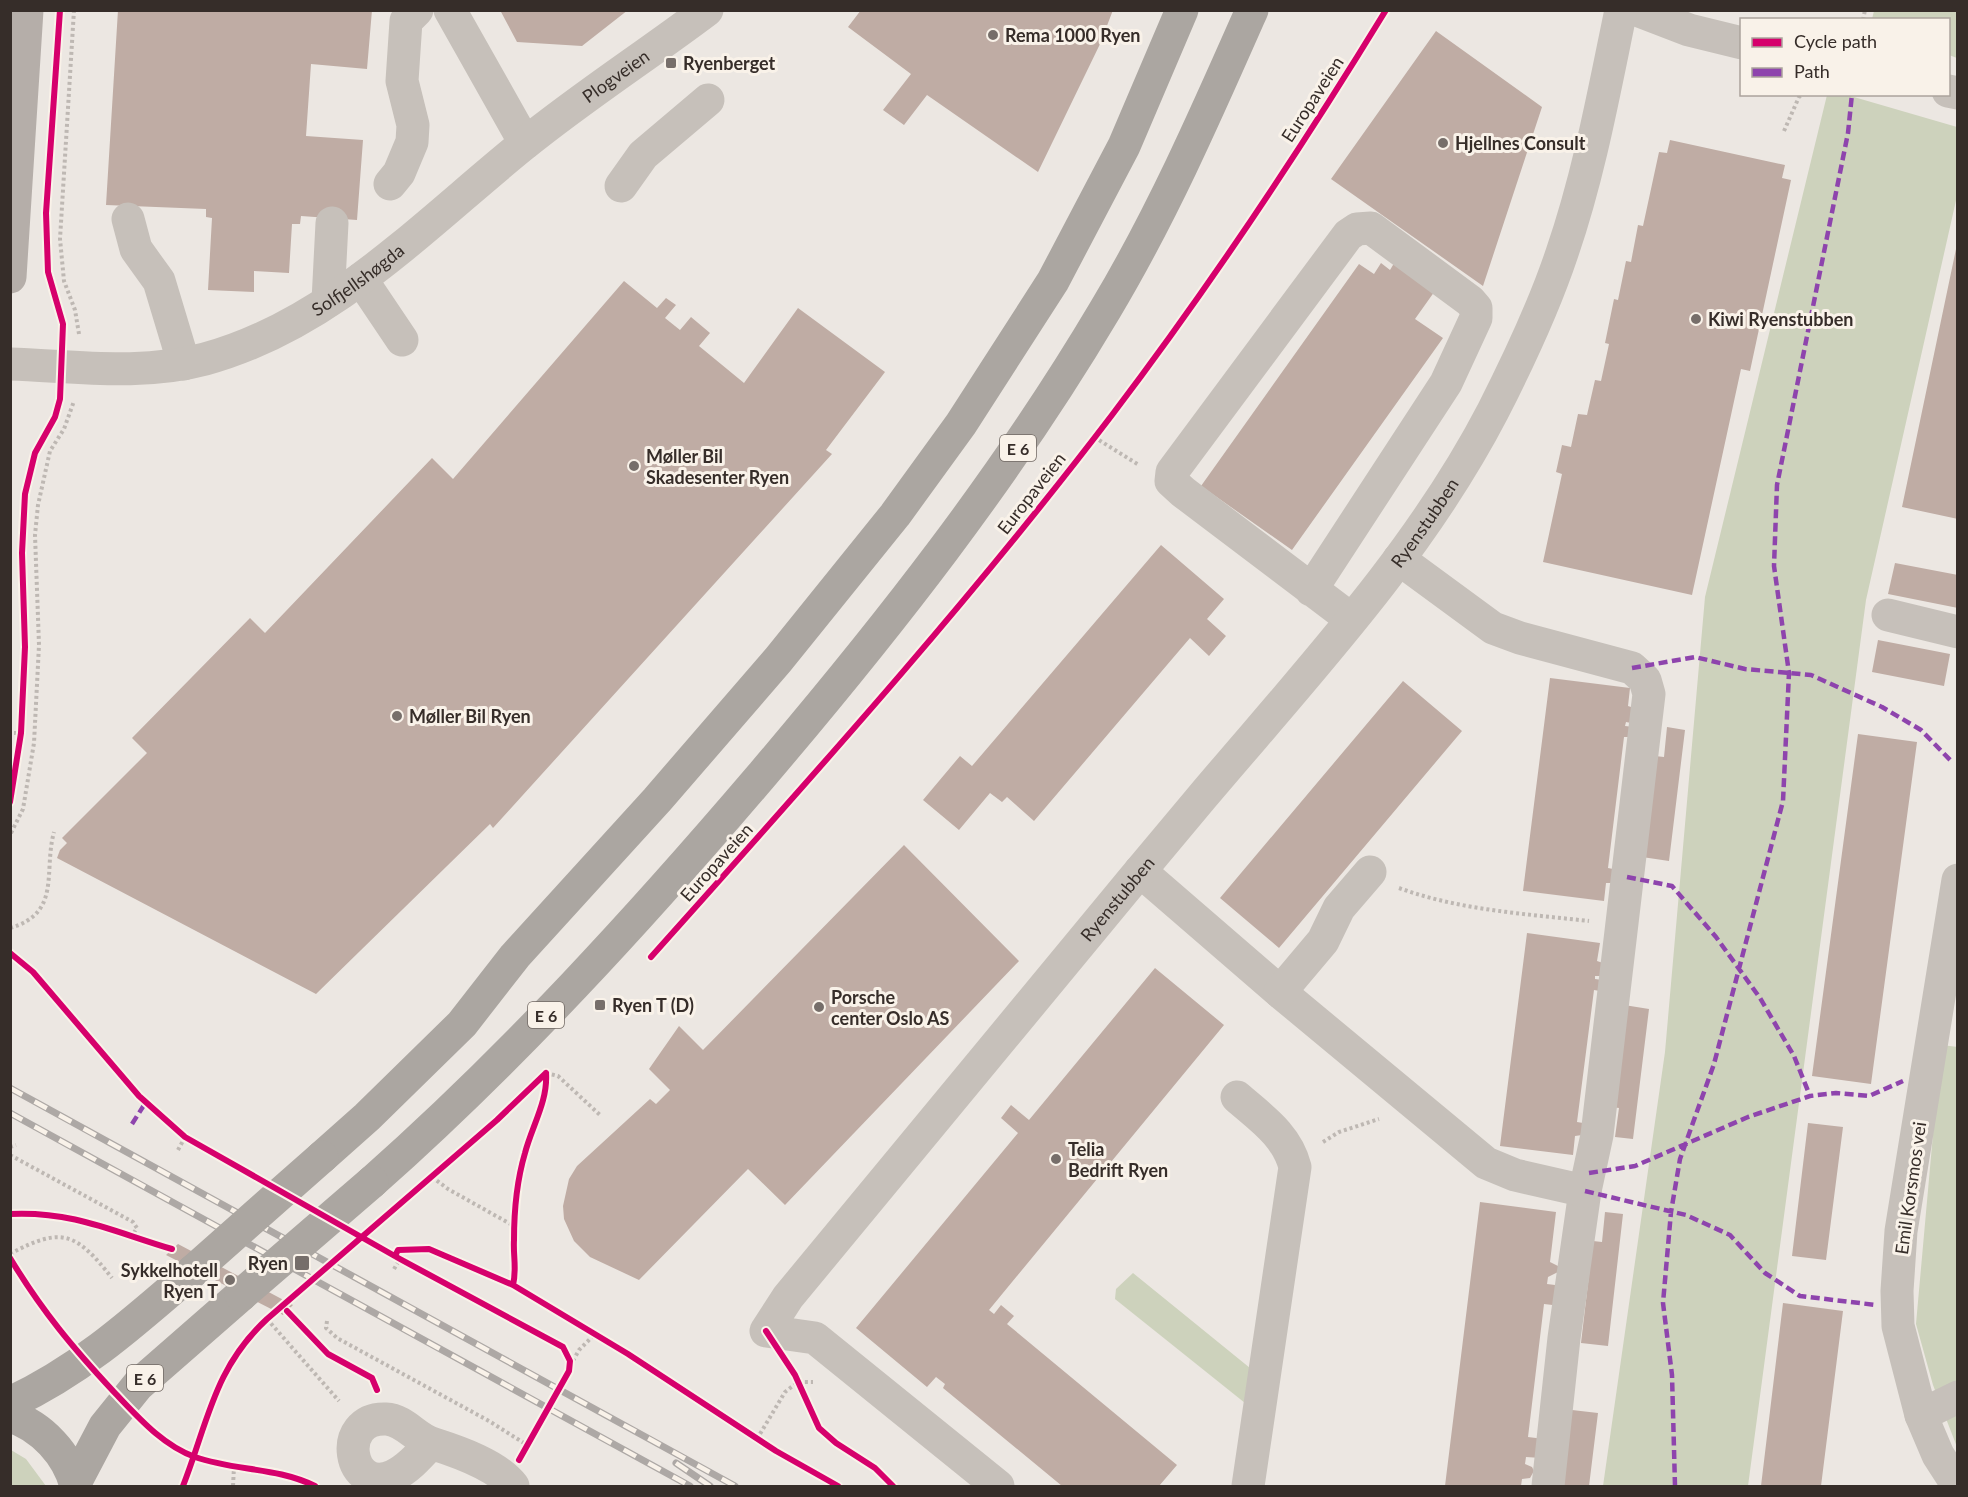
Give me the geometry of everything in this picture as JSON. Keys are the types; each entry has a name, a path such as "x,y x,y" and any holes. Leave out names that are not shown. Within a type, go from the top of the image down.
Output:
{"highway":[{"path":"10,1403 43,1388 95,1354 367,1118 462,1024 515,956 657,801 778,660 895,515 961,424 1053,281 1124,146 1182,10"},
{"name":"Europaveien","path":"76,1484 105,1426 138,1386 372,1182 458,1102 609,949 709,837 826,699 942,554 1009,461 1106,308 1148,231 1211,104 1252,10"},
{"name":"E 6","path":"10,1416 35,1428 52,1443 66,1461 76,1484"}],"main road":[{"path":"10,277 27,10"}],"street":[{"path":"390,184 399,173 411,142 413,125 402,81 406,21 417,10"},
{"path":"450,10 525,143"},
{"name":"Plogveien","path":"525,143 707,10"},
{"name":"Ryenstubben","path":"998,1486 816,1338 765,1331 788,1297 1399,559 1491,415 1540,310 1562,255 1586,172 1621,10"},
{"path":"1636,10 1689,30 1740,43"},
{"path":"621,186 644,155 708,100"},
{"name":"Solfjellshøgda","path":"10,364 115,369 184,364 259,341 361,279 525,143"},
{"path":"128,219 136,249 159,281 184,364"},
{"path":"328,300 332,224"},
{"path":"1311,590 1446,383 1476,318 1476,308 1470,301 1371,228 1357,229 1348,235 1172,472 1171,481 1182,492 1311,590 1351,619"},
{"path":"361,279 402,340"},
{"path":"1399,559 1493,628 1520,638 1632,668 1646,680 1649,694 1648,719 1597,1135 1585,1191 1564,1338 1548,1486"},
{"path":"1888,615 1958,633"},
{"path":"1140,871 1280,992 1486,1163 1515,1175 1585,1191"},
{"path":"1280,992 1323,941 1339,908 1370,872"},
{"name":"Emil Korsmos vei","path":"1958,880 1947,1022 1901,1231 1897,1291 1898,1326 1921,1415 1938,1455 1958,1486"},
{"path":"1237,1097 1280,1134 1292,1153 1295,1167 1248,1486"},
{"path":"1921,1415 1958,1396"},
{"path":"431,1443 449,1447 507,1479 513,1486"}],"path":[{"path":"74,10 60,239 64,281 75,310 81,338"},
{"path":"1784,131 1800,96"},
{"path":"11,833 23,809 34,744 39,645 35,535 38,505 50,451 64,429 75,398"},
{"path":"1094,437 1135,465 1172,472"},
{"path":"20,743 18,733 22,721"},
{"path":"10,927 32,917 45,903 54,832"},
{"path":"1370,872 1382,882 1436,899 1498,910 1621,925"},
{"path":"546,1076 558,1076 600,1115"},
{"path":"1295,1167 1339,1132 1384,1118 1426,1113"},
{"path":"178,1132 193,1142"},
{"path":"178,1150 184,1137"},
{"path":"10,1155 133,1222 137,1228 131,1237"},
{"path":"432,1177 448,1190 514,1226"},
{"path":"514,1234 515,1216"},
{"path":"124,1233 142,1240"},
{"path":"10,1254 32,1243 63,1237 85,1247 112,1278"},
{"path":"398,1250 395,1256 407,1263"},
{"path":"394,1269 399,1259"},
{"path":"274,1312 264,1321 344,1406"},
{"path":"327,1321 326,1328 337,1338 489,1421 527,1445"},
{"path":"584,1328 603,1339"},
{"path":"569,1369 579,1350 594,1334"},
{"path":"568,1354 569,1369"},
{"path":"757,1439 785,1392 797,1378 802,1392"},
{"path":"749,1434 766,1445"},
{"path":"523,1453 532,1436"},
{"path":"224,1465 246,1468"},
{"path":"233,1486 234,1467"}],"green space":[{"path":"1874,11 1957,11 1957,58 1950,55 1950,18 1872,18"},
{"path":"1827,96 1850,96 1957,127 1957,196 1866,600 1748,1486 1603,1486 1665,1052 1705,597"},
{"path":"1941,1045 1958,1047 1957,1447 1933,1385 1916,1324"},
{"path":"1133,1273 1250,1368 1245,1403 1115,1299 1116,1289"},
{"path":"11,1450 26,1459 46,1486 11,1486"}],"building":[{"path":"118,10 372,10 367,69 311,64 306,136 363,140 357,220 301,216 300,224 292,224 289,273 254,271 254,292 208,290 212,218 206,217 206,209 106,205"},
{"path":"500,10 628,10 582,46 517,42"},
{"path":"861,10 1113,10 1100,44 1038,172 927,95 904,125 883,110 911,74 848,27"},
{"name":"Hjellnes Consult","path":"1436,31 1542,107 1483,286 1331,179"},
{"path":"1670,140 1785,165 1782,178 1791,180 1750,371 1741,369 1692,595 1543,562 1562,474 1556,472 1562,445 1571,447 1578,414 1587,415 1595,380 1601,381 1609,344 1605,343 1614,299 1618,300 1626,261 1631,262 1638,225 1643,226 1659,152 1667,153"},
{"path":"1956,249 1958,249 1958,519 1902,507"},
{"path":"1396,260 1437,288 1415,319 1443,338 1292,550 1201,486 1359,264 1374,274 1381,263 1390,270"},
{"path":"624,281 657,308 666,298 676,305 665,318 680,330 691,317 710,333 699,346 744,383 798,308 885,372 826,450 832,454 493,828 490,824 316,994 57,858 60,850 67,843 62,838 147,753 132,738 250,618 265,633 432,458 453,479"},
{"path":"1161,545 1224,599 1207,619 1226,636 1209,656 1190,638 1034,821 1007,797 1002,802 990,793 959,830 923,800 960,756 972,766"},
{"path":"1895,563 1958,575 1958,608 1888,594"},
{"path":"1878,640 1950,654 1944,686 1872,672"},
{"path":"1550,678 1630,688 1628,706 1634,708 1631,723 1626,722 1625,726 1634,727 1633,737 1624,737 1608,868 1613,869 1612,883 1606,883 1604,901 1523,891"},
{"path":"1403,681 1462,731 1279,948 1220,898"},
{"path":"1667,727 1685,730 1669,861 1642,857 1655,756 1664,757"},
{"path":"1858,734 1917,742 1871,1084 1812,1076"},
{"path":"904,845 1019,961 785,1205 748,1169 639,1280 590,1257 574,1241 564,1219 563,1206 569,1179 577,1166 650,1099 656,1104 670,1090 649,1069 679,1026 703,1050"},
{"path":"1527,933 1600,943 1597,961 1603,963 1600,976 1595,976 1595,979 1602,980 1600,991 1594,990 1577,1122 1583,1123 1582,1135 1575,1136 1573,1155 1500,1146"},
{"path":"1155,968 1224,1025 989,1310 994,1314 1001,1305 1014,1316 1007,1324 1177,1465 1159,1486 1062,1486 943,1388 945,1384 936,1377 927,1387 856,1328 1018,1133 1001,1118 1011,1105 1029,1120"},
{"path":"1624,1005 1649,1009 1633,1139 1615,1137 1619,1108 1611,1107"},
{"path":"1808,1123 1843,1127 1826,1260 1792,1256"},
{"path":"1480,1202 1556,1212 1550,1262 1558,1266 1558,1272 1548,1277 1547,1284 1563,1286 1561,1306 1544,1304 1528,1437 1544,1439 1541,1458 1526,1457 1525,1464 1532,1467 1534,1471 1530,1478 1522,1479 1521,1486 1445,1486"},
{"path":"1605,1212 1623,1214 1608,1346 1581,1343 1593,1241 1602,1242"},
{"name":"Sykkelhotell Ryen T","path":"178,1244 293,1305 283,1315 166,1255"},
{"path":"1783,1303 1843,1311 1821,1486 1761,1486"},
{"path":"1572,1410 1598,1413 1589,1486 1562,1486"}],"railway":[{"path":"10,1088 735,1486"},
{"path":"10,1113 690,1486"},
{"path":"676,1463 710,1486"}],"marked path":[{"path":"1675,1486 1672,1375 1663,1303 1671,1212 1680,1159 1714,1064 1783,801 1789,673 1774,566 1777,485 1848,133 1852,96"},
{"path":"1632,668 1695,657 1745,669 1811,675 1882,707 1921,730 1953,763"},
{"path":"1627,877 1672,886 1716,937 1760,998 1794,1056 1810,1096"},
{"path":"1589,1173 1635,1166 1748,1117 1810,1096 1836,1093 1869,1096 1903,1081"},
{"path":"132,1124 146,1102"},
{"path":"1585,1191 1686,1215 1730,1235 1765,1273 1800,1296 1876,1305"}],"cycle path":[{"path":"10,802 21,733 25,647 22,553 25,494 35,453 55,417 60,399 63,324 48,272 46,213 60,10"},
{"path":"651,957 945,623 1112,415 1254,216 1386,10"},
{"path":"10,953 33,972 139,1096 185,1137 400,1259 563,1347 570,1361 569,1371 519,1460"},
{"path":"513,1285 518,1185 522,1163 545,1094 546,1073"},
{"path":"183,1486 214,1397 235,1357 249,1338 267,1319 497,1120 546,1073"},
{"path":"10,1214 74,1219 172,1249"},
{"path":"395,1256 398,1250 429,1249 513,1285 628,1354 776,1451 838,1486"},
{"path":"10,1258 46,1312 72,1344 132,1411 161,1438 195,1457 225,1465 285,1475 315,1486"},
{"path":"287,1311 328,1354 372,1378 377,1390"},
{"path":"766,1331 795,1375 819,1428 836,1443 875,1468 893,1486"}],"place":[{"name":"Rema 1000 Ryen","path":"993,35"},
{"name":"Ryenberget","path":"671,63"},
{"name":"Hjellnes Consult","path":"1443,143"},
{"name":"Kiwi Ryenstubben","path":"1696,319"},
{"name":"Møller Bil Skadesenter Ryen","path":"634,466"},
{"name":"Møller Bil Ryen","path":"397,716"},
{"name":"Ryen T (D)","path":"600,1005"},
{"name":"Porsche center Oslo AS","path":"819,1007"},
{"name":"Telia Bedrift Ryen","path":"1056,1159"},
{"name":"Ryen","path":"302,1263"},
{"name":"Sykkelhotell Ryen T","path":"230,1280"}]}
